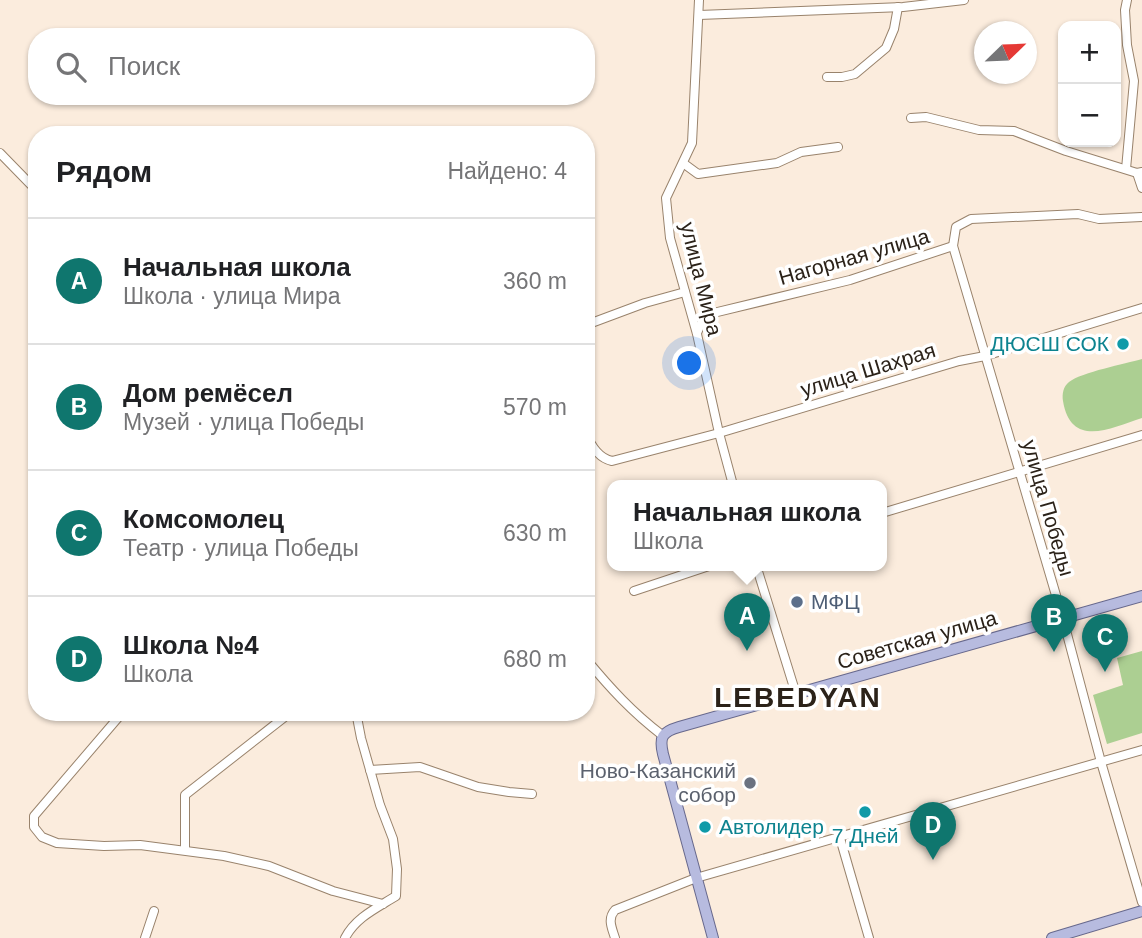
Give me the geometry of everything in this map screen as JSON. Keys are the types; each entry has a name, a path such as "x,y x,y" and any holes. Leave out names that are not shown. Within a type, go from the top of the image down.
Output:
{"main road":[{"name":"Советская улица","path":"662,735 671,730 1142,596"},
{"path":"662,735 663,754 713,938"},
{"path":"1052,938 1142,911"}],"street":[{"name":"улица Мира","path":"699,0 692,143 666,198 670,239 697,334 732,480"},
{"path":"699,15 898,7 964,0"},
{"path":"1126,169 1134,81 1127,45 1127,0"},
{"path":"827,76 855,74 886,48 894,29 898,7"},
{"path":"911,118 926,117 979,130 1014,131 1066,151 1139,172 1142,188"},
{"path":"683,163 698,174 729,171 777,163 801,152 838,147"},
{"path":"0,153 28,182"},
{"name":"Нагорная улица","path":"697,334 705,315 850,280 953,246 956,227 971,219 1078,214 1099,219 1142,217"},
{"name":"улица Победы","path":"953,246 1063,619 1142,902"},
{"path":"595,322 685,292"},
{"name":"улица Шахрая","path":"595,450 604,460 612,461 719,433 1142,308"},
{"path":"887,512 1142,435"},
{"path":"634,591 694,571"},
{"path":"758,571 796,694"},
{"path":"595,670 639,718 662,735"},
{"path":"115,721 34,816 34,827 42,837 57,843 140,845 223,856 269,866 333,891 383,904"},
{"path":"185,850 185,794 279,721"},
{"path":"345,938 351,927 364,916 396,896 397,869 393,839 370,770 358,721"},
{"path":"615,938 610,920 615,910 696,878 1142,750"},
{"path":"370,770 420,767 478,786 532,794"},
{"path":"840,838 869,938"},
{"path":"145,938 154,911"}],"green space":[{"path":"1142,359 1142,418 1105,430 1083,430 1074,425 1067,416 1063,401 1063,391 1067,384 1084,375"},
{"path":"1142,651 1142,733 1107,744 1093,695 1123,685 1117,658"}],"place":[{"name":"ДЮСШ СОК","path":"1123,344"},
{"name":"МФЦ","path":"797,602"},
{"name":"Начальная школа","path":"747,651"},
{"name":"Дом ремёсел","path":"1054,652"},
{"name":"Комсомолец","path":"1105,672"},
{"name":"Ново-Казанский собор","path":"750,783"},
{"name":"7 Дней","path":"865,812"},
{"name":"Автолидер","path":"705,827"},
{"name":"Школа №4","path":"933,860"}],"district":[{"name":"LEBEDYAN","path":"798,697"}]}
